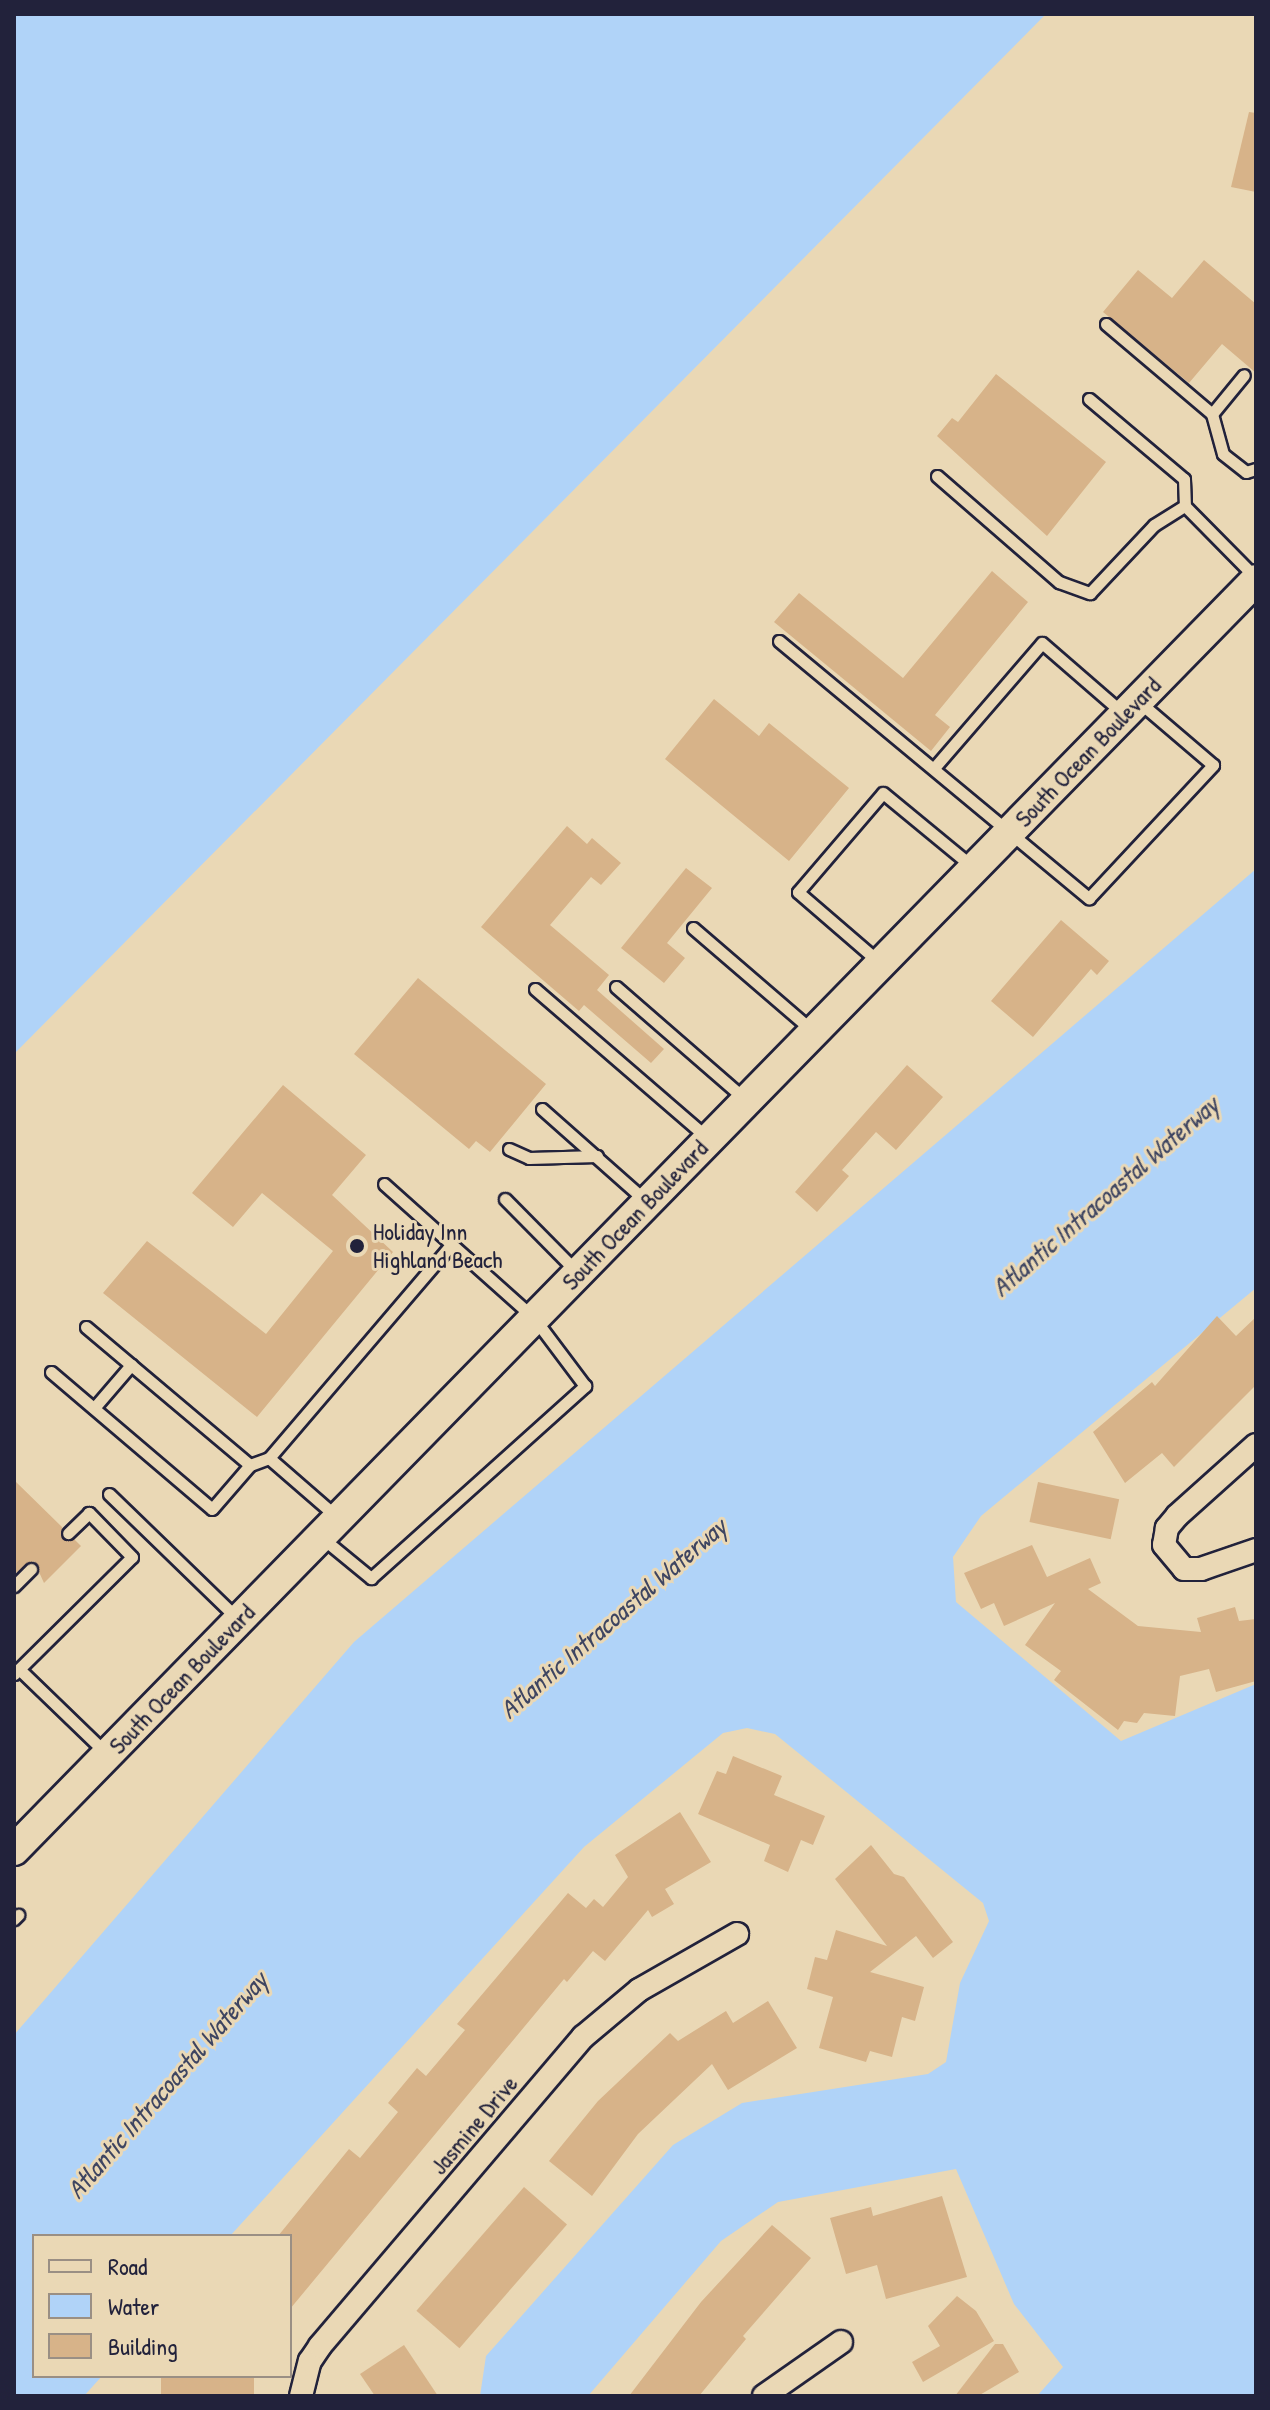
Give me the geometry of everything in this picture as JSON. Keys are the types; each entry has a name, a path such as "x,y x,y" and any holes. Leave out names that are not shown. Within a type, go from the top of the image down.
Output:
{"main road":[{"name":"South Ocean Boulevard","path":"14,1850 1256,579"}],"street":[{"path":"1256,1445 1177,1516 1167,1528 1164,1545 1184,1569 1201,1569 1256,1550"},
{"name":"Jasmine Drive","path":"301,2396 306,2369 320,2346 583,2037 639,1990 737,1934"},
{"path":"764,2396 841,2342"}],"lane":[{"path":"1106,324 1212,414 1223,454 1246,472 1256,469"},
{"path":"1212,414 1244,375"},
{"path":"1089,399 1184,479 1185,506 1256,579"},
{"path":"937,476 1059,582 1090,593 1154,525 1185,506"},
{"path":"779,641 1089,898 1213,765 1042,643 934,768"},
{"path":"881,964 798,892 883,793 975,869"},
{"path":"693,928 814,1032"},
{"path":"616,987 747,1101"},
{"path":"535,989 710,1139"},
{"path":"542,1109 648,1202"},
{"path":"509,1149 529,1158 597,1156"},
{"path":"269,1458 371,1578 585,1386 534,1318 384,1184"},
{"path":"505,1199 579,1273"},
{"path":"51,1372 212,1509 250,1465 269,1458 451,1245"},
{"path":"86,1327 250,1465"},
{"path":"94,1408 131,1365"},
{"path":"109,1494 239,1620"},
{"path":"68,1533 89,1513 132,1557 16,1672 107,1755"},
{"path":"14,1586 31,1569"}],"water":[{"path":"14,14 1046,14 14,1054"},
{"name":"Atlantic Intracoastal Waterway","path":"1256,869 1256,1288 981,1516 953,1557 956,1602 1121,1741 1256,1684 1256,2396 1037,2396 1063,2367 1014,2304 956,2169 778,2202 721,2241 588,2396 480,2396 486,2356 673,2145 742,2103 928,2074 946,2062 960,1983 989,1921 983,1903 775,1734 747,1728 723,1733 584,1847 232,2234 32,2234 32,2378 100,2378 84,2396 14,2396 14,2035 354,1642"}],"building":[{"path":"1249,112 1256,113 1256,192 1231,187"},
{"path":"1204,260 1256,304 1256,373 1222,344 1189,383 1103,312 1138,270 1172,298"},
{"path":"996,374 1106,462 1047,536 937,436 952,418 958,422"},
{"path":"992,571 1028,602 935,715 950,727 931,751 774,622 799,593 903,678"},
{"path":"714,699 759,736 769,723 849,788 789,861 665,759"},
{"path":"567,826 587,844 592,838 621,863 601,885 591,877 550,925 609,975 597,990 664,1049 651,1063 584,1005 579,1011 481,927"},
{"path":"686,868 712,888 667,943 685,958 664,983 621,948"},
{"path":"1061,920 1109,961 1097,975 1091,969 1033,1037 991,1001"},
{"path":"418,978 546,1084 490,1152 476,1141 469,1149 354,1054"},
{"path":"907,1065 943,1097 896,1150 876,1132 842,1170 849,1176 817,1212 795,1192"},
{"name":"Holiday Inn Highland Beach","path":"283,1085 366,1155 332,1195 393,1252 257,1417 103,1293 147,1241 266,1334 333,1251 262,1193 233,1227 192,1193"},
{"path":"1217,1316 1236,1336 1256,1317 1256,1385 1174,1467 1162,1453 1125,1483 1093,1432 1152,1382 1155,1386"},
{"path":"14,1480 62,1527 62,1539 74,1539 81,1546 44,1583 34,1561 14,1574"},
{"path":"1038,1482 1119,1499 1111,1539 1029,1522"},
{"path":"1032,1545 1047,1577 1090,1558 1101,1583 1088,1589 1138,1626 1201,1632 1197,1618 1235,1607 1239,1621 1256,1619 1256,1681 1216,1692 1209,1669 1180,1676 1175,1716 1144,1713 1137,1723 1124,1721 1118,1730 1054,1680 1061,1671 1025,1645 1055,1603 1004,1626 994,1603 981,1609 964,1573"},
{"path":"733,1756 782,1776 774,1795 825,1816 813,1845 801,1840 788,1872 764,1861 770,1845 698,1814 717,1771 726,1774"},
{"path":"680,1812 711,1862 665,1889 674,1904 652,1917 648,1910 605,1961 593,1951 567,1982 564,1979 292,2307 292,2234 280,2234 349,2149 360,2158 398,2112 388,2103 417,2068 426,2076 465,2030 457,2024 568,1893 586,1908 594,1899 603,1907 628,1877 615,1855"},
{"path":"871,1845 894,1874 904,1877 953,1942 933,1958 916,1936 870,1972 924,1987 915,2021 902,2017 892,2057 870,2051 866,2062 819,2048 833,1997 807,1989 815,1957 827,1960 836,1930 887,1946 835,1879"},
{"path":"768,2001 797,2048 728,2090 712,2064 638,2134 592,2196 549,2161 598,2101 670,2033 678,2041 726,2011 733,2023"},
{"path":"524,2187 567,2224 459,2348 416,2311"},
{"path":"942,2196 967,2277 886,2299 877,2265 846,2274 830,2218 871,2207 873,2216"},
{"path":"772,2225 811,2258 743,2336 746,2339 699,2396 629,2396 701,2302"},
{"path":"957,2296 976,2311 994,2341 923,2382 912,2362 940,2346 928,2326"},
{"path":"995,2344 1003,2344 1019,2372 978,2396 955,2396"},
{"path":"404,2345 438,2396 375,2396 360,2374"},
{"path":"161,2378 254,2378 254,2396 161,2396"}],"place":[{"name":"Holiday Inn Highland Beach","path":"357,1246"}]}
